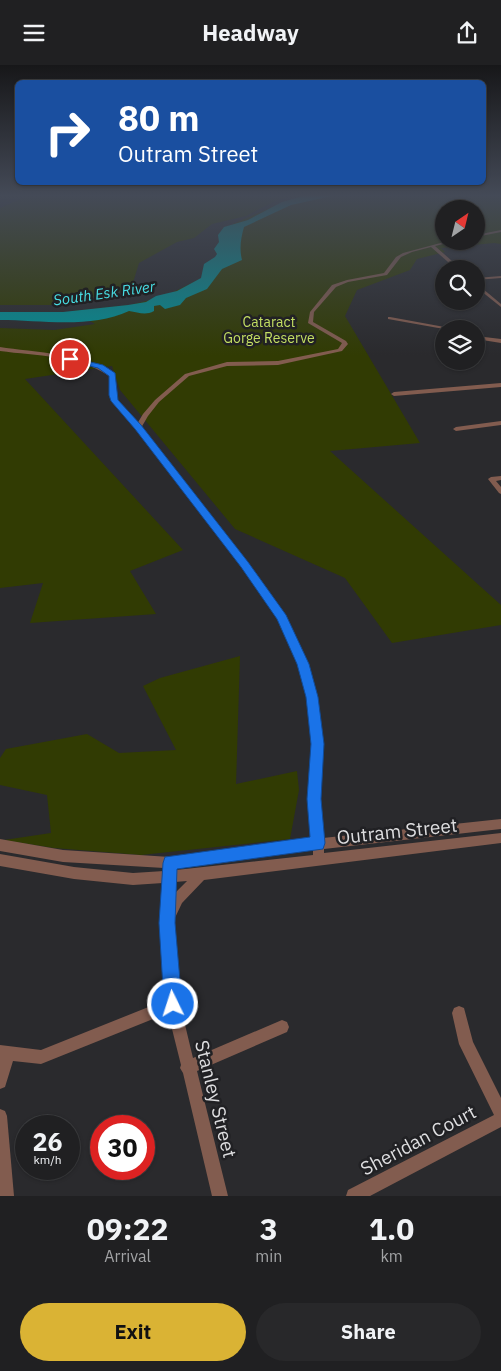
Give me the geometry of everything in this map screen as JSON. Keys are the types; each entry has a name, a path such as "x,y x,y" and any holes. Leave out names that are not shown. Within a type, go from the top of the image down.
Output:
{"street":[{"path":"138,427 143,418 180,379 196,372 228,364 285,363 340,350 345,345 344,342 310,323 312,312 332,288 347,281 385,274 391,270 396,259 402,254 435,249"},
{"path":"437,250 448,260"},
{"path":"485,278 501,277"},
{"path":"485,292 501,306"},
{"path":"390,317 435,326"},
{"path":"485,338 501,341"},
{"path":"0,349 81,361 100,367 112,375 112,395 114,401 138,427 250,572 282,618 303,664 312,697 317,744 314,799 318,859"},
{"path":"394,394 501,385"},
{"path":"126,414 143,418"},
{"path":"456,429 501,423"},
{"path":"501,478 490,479 501,492"},
{"name":"Outram Street","path":"0,845 63,856 170,863 318,843 501,824"},
{"name":"Outram Street","path":"0,861 74,873 123,878 169,876 201,874 501,838"},
{"name":"Stanley Street","path":"170,863 167,923 173,1004 187,1068 220,1196"},
{"name":"Stanley Street","path":"167,923 178,899 201,874"},
{"path":"0,1082 4,1053 41,1057 173,1004"},
{"name":"Sheridan Court","path":"459,1013 466,1044 501,1115"},
{"path":"187,1068 282,1027"},
{"path":"0,1116 6,1196"},
{"name":"Sheridan Court","path":"354,1196 501,1119"}],"green space":[{"path":"0,249 165,249 139,263 131,289 59,305 0,305"},
{"name":"Cataract Gorge Reserve","path":"226,249 443,250 445,252 417,259 410,270 357,290 345,316 420,443 330,451 501,605 501,625 392,643 345,578 235,529 120,390 112,366 25,379 183,550 130,571 156,614 30,623 43,583 0,588 0,328 54,330 95,324 73,311 130,305 169,294 221,269"},
{"path":"240,656 236,784 297,771 299,790 290,839 141,855 54,848 4,840 51,833 47,795 0,785 0,758 6,749 87,734 119,753 176,750 143,686 160,678"}],"water":[{"path":"214,249 241,249 242,260 222,269 207,289 186,298 180,305 165,309 160,305 154,306 154,311 148,313 129,311 114,317 82,322 0,320 0,312 63,312 146,302 156,296 177,291 201,278 204,264 217,254"}],"route":[{"path":"70,359 100,367 112,375 112,395 114,401 138,427 195,499 282,618 303,664 312,697 317,744 314,799 318,843 170,863 167,923 173,1004"}],"water label":[{"name":"South Esk River","path":"104,293"}]}
